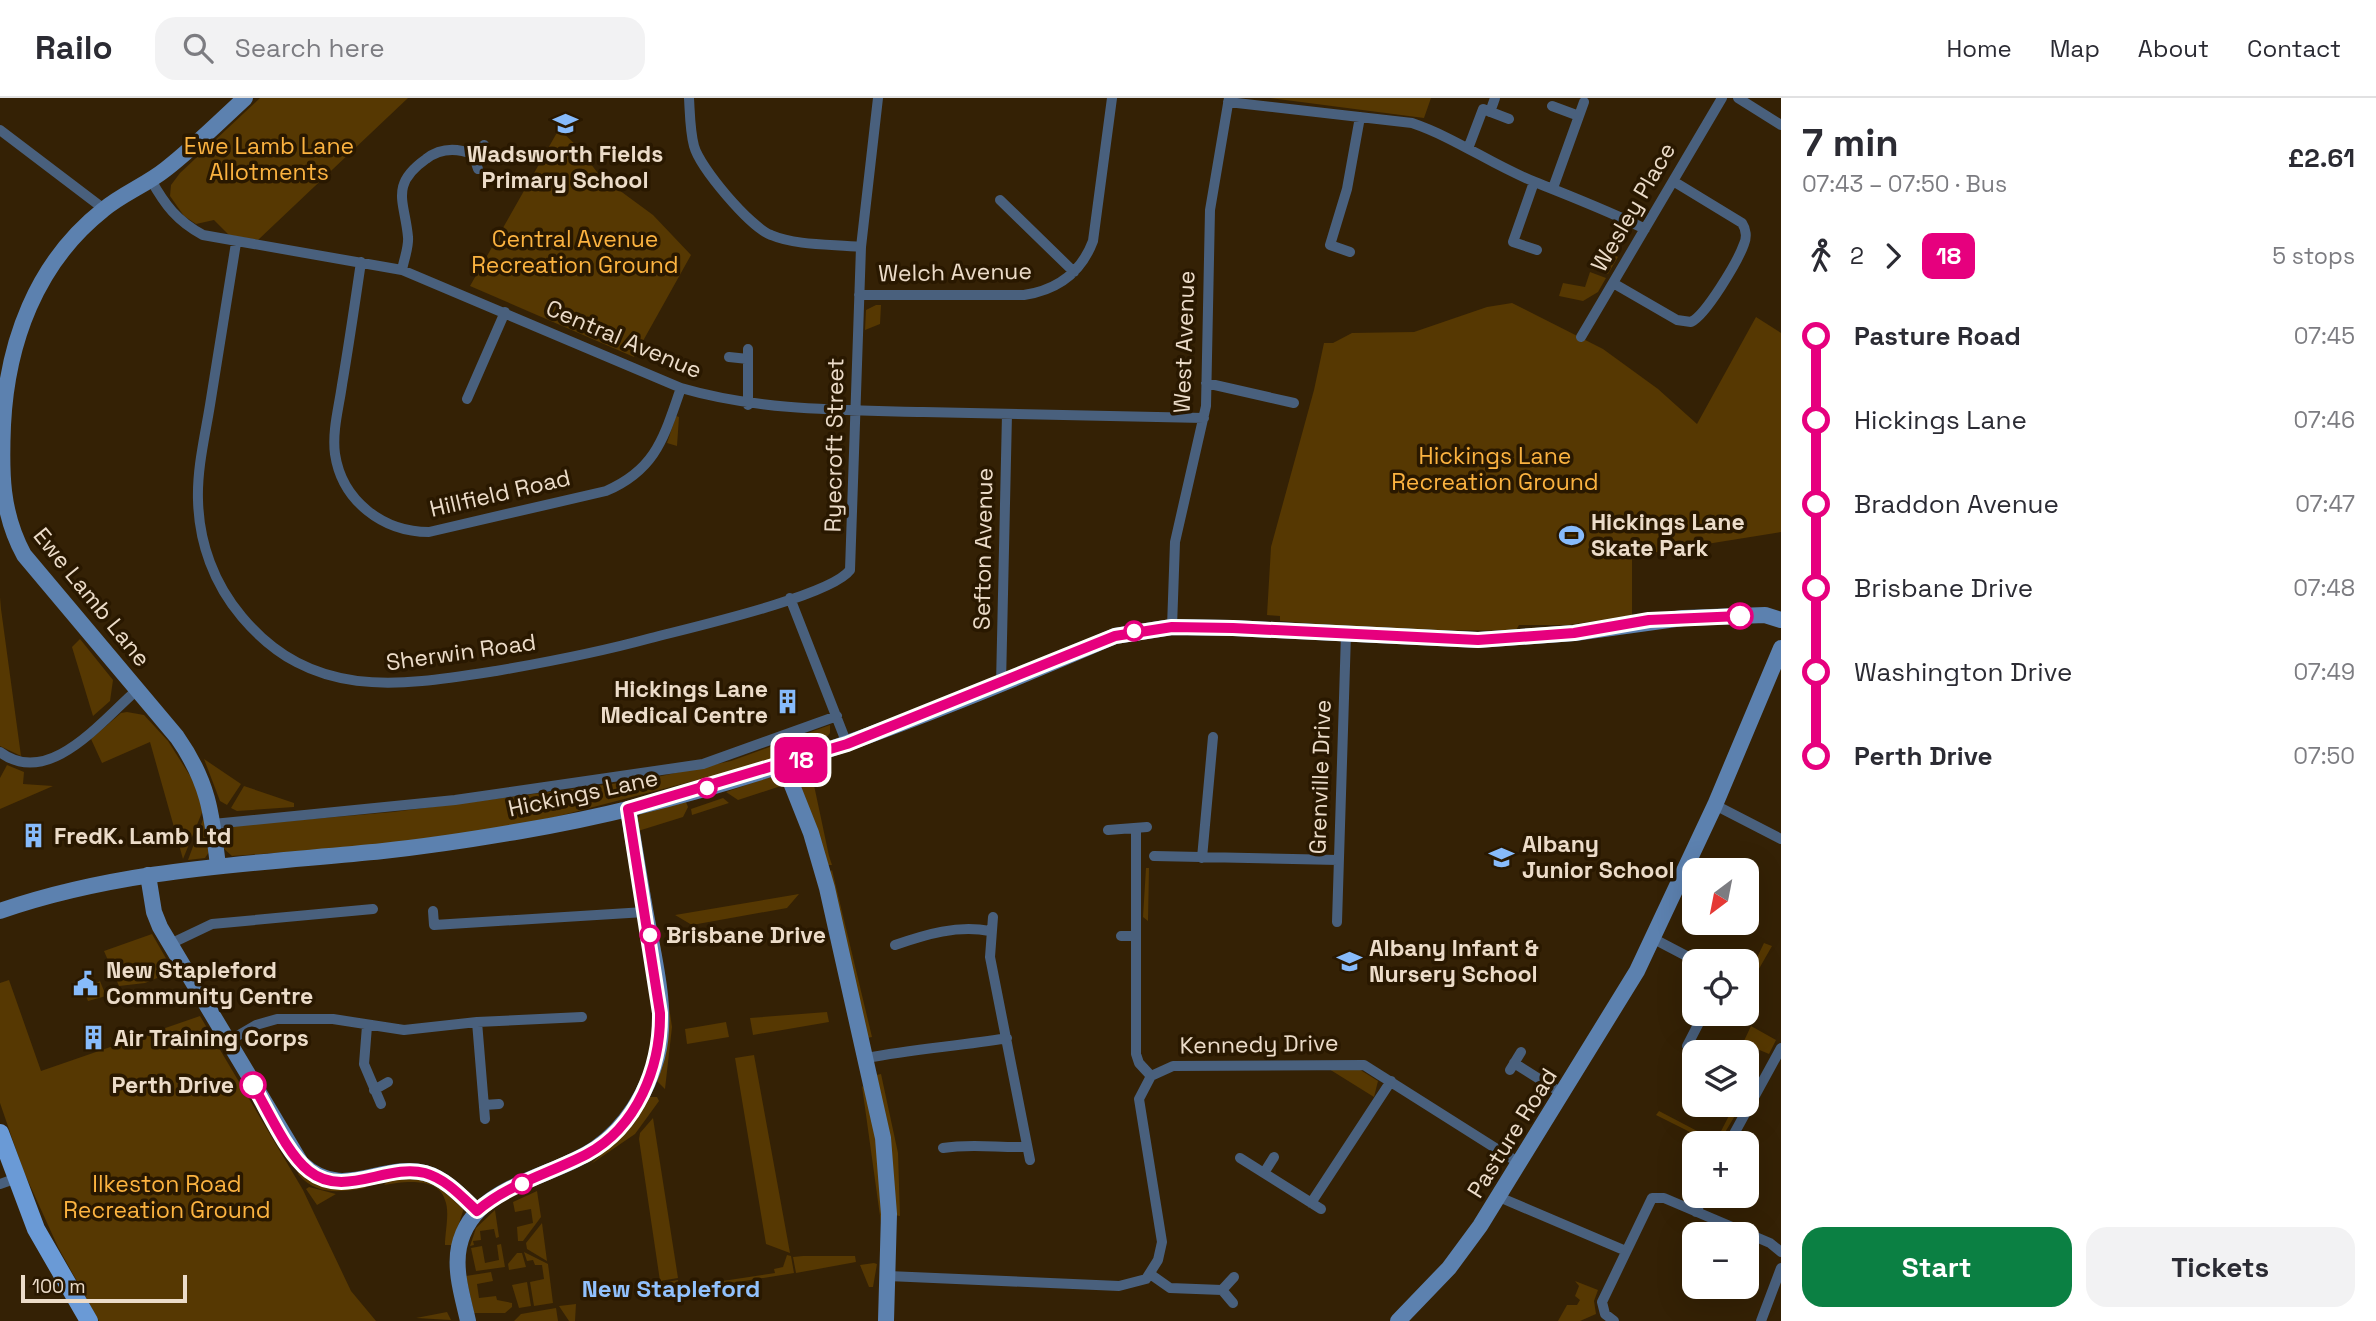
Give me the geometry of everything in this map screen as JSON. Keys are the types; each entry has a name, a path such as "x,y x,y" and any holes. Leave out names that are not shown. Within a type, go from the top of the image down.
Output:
{"main road":[{"path":"0,1132 8,1181 89,1321"}],"street":[{"name":"Ewe Lamb Lane","path":"218,866 210,800 194,761 32,567 15,538 2,498 2,416 14,348 29,304 66,245 104,209 151,180 245,98"},
{"path":"689,98 695,147 701,160 725,192 765,233 782,239 861,247"},
{"name":"Ryecroft Street","path":"790,598 843,580 850,570 861,247 878,98"},
{"name":"Welch Avenue","path":"859,295 1024,295 1055,287 1074,272 1088,255 1096,227 1112,98"},
{"path":"1490,112 1495,98"},
{"name":"Wesley Place","path":"1581,337 1722,98"},
{"path":"1738,98 1781,125"},
{"path":"1229,100 1412,123 1469,146 1534,182 1645,229"},
{"name":"West Avenue","path":"1172,627 1175,542 1204,418 1210,210 1229,100"},
{"path":"1553,188 1584,102"},
{"path":"1552,106 1579,116"},
{"path":"1469,146 1483,109 1508,119"},
{"path":"1350,252 1330,245 1347,189 1360,117"},
{"path":"0,130 104,209"},
{"path":"402,270 408,240 401,197 411,172 430,156 442,151 473,153 484,145"},
{"path":"473,153 478,169"},
{"name":"Central Avenue","path":"151,180 166,206 180,221 203,235 236,243 402,270 681,388 748,405 1204,418"},
{"path":"1613,283 1677,320 1691,322 1704,311 1744,245 1745,231 1742,223 1672,181"},
{"path":"1534,182 1513,242 1537,250"},
{"path":"1000,200 1074,272"},
{"name":"Sherwin Road","path":"236,243 199,477 200,524 213,572 234,607 263,639 289,658 324,674 361,683 428,681 607,650 790,598"},
{"name":"Hillfield Road","path":"361,262 336,425 335,456 349,491 360,505 384,522 405,530 429,532 606,491 625,483 646,465 658,449 681,388"},
{"path":"467,399 505,312"},
{"path":"729,358 748,354 748,405"},
{"path":"1206,383 1294,403"},
{"name":"Sefton Avenue","path":"1001,684 1007,414"},
{"path":"790,598 847,744"},
{"name":"Hickings Lane","path":"0,911 103,883 148,875 407,848 522,831 628,809 784,765 847,744 1115,636 1172,627 1478,640 1574,633 1683,618 1765,615 1781,620"},
{"name":"Grenville Drive","path":"1337,922 1346,634"},
{"name":"Pasture Road","path":"1398,1321 1448,1268 1499,1197 1654,939 1775,677 1781,648"},
{"path":"0,752 23,763 50,762 137,690"},
{"name":"Hickings Lane","path":"214,824 502,794 703,764 837,716"},
{"path":"1202,858 1213,737"},
{"path":"784,765 819,859 867,1058 886,1171 886,1321"},
{"path":"1715,805 1781,839"},
{"path":"468,1321 459,1275 458,1250 467,1224 477,1211 500,1194 597,1147 617,1131 637,1104 657,1058 661,1026 628,809"},
{"path":"1108,830 1142,829 1135,936 1136,1054 1139,1063 1151,1076"},
{"path":"1154,856 1338,860"},
{"path":"148,875 154,912 170,944 295,1155 310,1172 321,1178 347,1182 408,1172 427,1174 446,1183 477,1211"},
{"path":"170,944 212,924 373,909"},
{"path":"359,911 360,924"},
{"path":"433,911 434,925 645,912"},
{"path":"993,917 989,957 1030,1160"},
{"path":"895,945 969,927 990,931"},
{"path":"1121,936 1135,936"},
{"path":"914,939 916,951"},
{"path":"1654,939 1682,954"},
{"path":"227,1042 256,1025 277,1019 332,1019 404,1030 477,1022 582,1017"},
{"path":"533,1020 534,1033"},
{"path":"477,1022 485,1119"},
{"path":"367,1026 363,1064 381,1104"},
{"path":"867,1058 917,1048 962,1046 1007,1038"},
{"path":"1735,1131 1781,1048"},
{"path":"1521,1052 1512,1066 1563,1094"},
{"name":"Kennedy Drive","path":"1150,1274 1158,1260 1162,1242 1139,1099 1151,1076 1173,1066 1354,1063 1370,1068 1519,1163"},
{"path":"1311,1203 1391,1081"},
{"path":"374,1090 388,1082"},
{"path":"484,1105 499,1104"},
{"path":"943,1148 970,1144 993,1148 1027,1147"},
{"path":"1264,1173 1274,1157"},
{"path":"1240,1158 1321,1209"},
{"path":"1499,1197 1626,1251"},
{"path":"1614,1321 1605,1314 1602,1302 1651,1198 1664,1198 1770,1242 1781,1252"},
{"path":"1696,1212 1698,1208"},
{"path":"1761,1321 1781,1268"},
{"path":"888,1276 1119,1286 1137,1283 1150,1274 1170,1288 1222,1290 1233,1303"},
{"path":"1222,1290 1234,1277"}],"green space":[{"name":"Ewe Lamb Lane Allotments","path":"260,98 408,98 258,240 229,235 214,220 196,224 184,216 170,196 171,185 180,173"},
{"path":"1270,98 1431,98 1424,118"},
{"name":"Central Avenue Recreation Ground","path":"559,129 578,147 600,176 653,215 691,255 634,357 470,286"},
{"path":"1602,249 1618,257 1608,274 1591,269"},
{"path":"1590,272 1606,278 1598,292 1583,301 1559,296 1563,283 1585,287"},
{"name":"Hickings Lane Recreation Ground","path":"1512,303 1603,349 1658,389 1697,424 1756,317 1781,333 1781,532 1632,556 1632,615 1569,625 1519,625 1516,630 1427,630 1280,621 1280,616 1267,615 1271,547 1314,390 1324,343 1333,343 1352,333 1414,332 1487,307"},
{"path":"881,305 880,324 865,330 866,310"},
{"path":"676,416 679,417 677,446 667,443"},
{"path":"0,597 1,609 21,756 0,746"},
{"path":"80,639 113,680 110,701 93,716 72,647"},
{"path":"121,713 144,715 168,741 194,782 203,810 183,859 150,742 102,763 91,739"},
{"path":"830,725 830,733 822,743 775,760 524,825 368,846 232,856 222,847 221,835 230,826 393,812 643,780 731,761"},
{"path":"204,759 241,784 227,805 220,801"},
{"path":"7,765 24,772 23,784 53,786 0,809 0,778"},
{"path":"811,771 832,865 827,865 799,784"},
{"path":"770,777 779,779 784,785 738,800 726,792"},
{"path":"244,786 294,803 294,807 237,811 231,808"},
{"path":"723,798 729,803 692,815 691,809"},
{"path":"686,802 688,807 683,817 638,831 636,821 642,812"},
{"path":"205,814 209,852 205,858 188,860"},
{"path":"1146,868 1149,868 1148,921 1143,917"},
{"path":"832,870 872,1037 867,1038 829,873"},
{"path":"799,894 787,908 692,925 675,915"},
{"path":"152,934 171,967 169,973 145,983 119,986 104,951"},
{"path":"1764,943 1772,946 1759,969 1759,953"},
{"path":"660,944 672,1027 665,1089 656,1080 656,947"},
{"name":"Ilkeston Road Recreation Ground","path":"9,980 41,1071 200,1016 303,1190 351,1291 376,1321 99,1321 58,1247 23,1170 0,1103 0,983"},
{"path":"100,981 106,996 88,1001 84,991"},
{"path":"827,1012 829,1022 753,1035 750,1018"},
{"path":"726,1022 729,1037 687,1044 685,1029"},
{"path":"1751,1026 1776,1040 1769,1054 1759,1050 1759,1040 1744,1040"},
{"path":"754,1055 790,1253 766,1244 735,1058"},
{"path":"1329,1069 1359,1069 1378,1081 1374,1097"},
{"path":"881,1074 898,1153 900,1216 894,1215 876,1075"},
{"path":"862,1086 870,1093 884,1210 881,1223"},
{"path":"650,1097 657,1097 659,1101 635,1134 591,1164 633,1125"},
{"path":"1659,1111 1697,1131 1688,1131 1656,1115"},
{"path":"1728,1117 1734,1117 1726,1131 1721,1131"},
{"path":"653,1118 678,1278 660,1281 639,1139 640,1133"},
{"path":"300,1171 366,1188 338,1191 321,1189 305,1181 298,1174"},
{"path":"407,1177 432,1182 464,1208 452,1245 445,1245 447,1210 441,1192 419,1182 384,1185 390,1179"},
{"path":"309,1187 336,1194 317,1205 306,1189"},
{"path":"537,1191 541,1217 523,1241 518,1241 517,1227 533,1223 531,1209 515,1212 513,1202"},
{"path":"495,1210 499,1237 496,1238 494,1229 480,1231 481,1240 473,1241 474,1245 470,1246 476,1228"},
{"path":"542,1223 547,1261 527,1249 526,1243"},
{"path":"501,1244 505,1267 476,1271 471,1248 482,1246 485,1263 499,1260 497,1245"},
{"path":"524,1252 548,1264 553,1303 534,1306 530,1282 544,1279 542,1265 535,1265 533,1260 527,1261"},
{"path":"517,1253 522,1253 526,1267 509,1270 508,1264"},
{"path":"787,1255 791,1256 794,1273 683,1291 683,1287 775,1273 774,1269 783,1267"},
{"path":"855,1256 856,1262 796,1273 793,1257"},
{"path":"877,1264 873,1287 869,1287 860,1265"},
{"path":"491,1272 493,1281 477,1284 479,1298 496,1296 497,1300 512,1303 512,1307 505,1313 474,1313 466,1276"},
{"path":"678,1280 680,1292 662,1294 660,1283"},
{"path":"1575,1281 1598,1290 1594,1301 1596,1314 1580,1321 1558,1321 1567,1305 1577,1305 1580,1300 1575,1296 1579,1286"},
{"path":"527,1282 531,1306 519,1308 512,1285"},
{"path":"576,1304 575,1321 569,1321 559,1306"},
{"path":"556,1308 558,1321 514,1321 521,1314"},
{"path":"447,1312 451,1320 416,1318"}],"bus line":[{"name":"18","path":"253,1085 295,1155 310,1172 337,1182 408,1172 427,1174 446,1183 477,1211 494,1197 597,1147 617,1131 627,1118 651,1074 659,1046 660,1013 628,809 690,793 847,744 1115,636 1141,630 1172,627 1277,629 1478,640 1574,633 1649,620 1740,616"}],"place":[{"name":"Wadsworth Fields Primary School","path":"565,124"},
{"name":"Hickings Lane Skate Park","path":"1571,535"},
{"name":"Hickings Lane Medical Centre","path":"788,702"},
{"name":"FredK. Lamb Ltd","path":"34,836"},
{"name":"Albany Junior School","path":"1502,857"},
{"name":"Brisbane Drive","path":"650,935"},
{"name":"Albany Infant & Nursery School","path":"1349,961"},
{"name":"New Stapleford Community Centre","path":"86,983"},
{"name":"Air Training Corps","path":"94,1038"},
{"name":"Perth Drive","path":"253,1085"}],"district":[{"name":"New Stapleford","path":"671,1289"}]}
